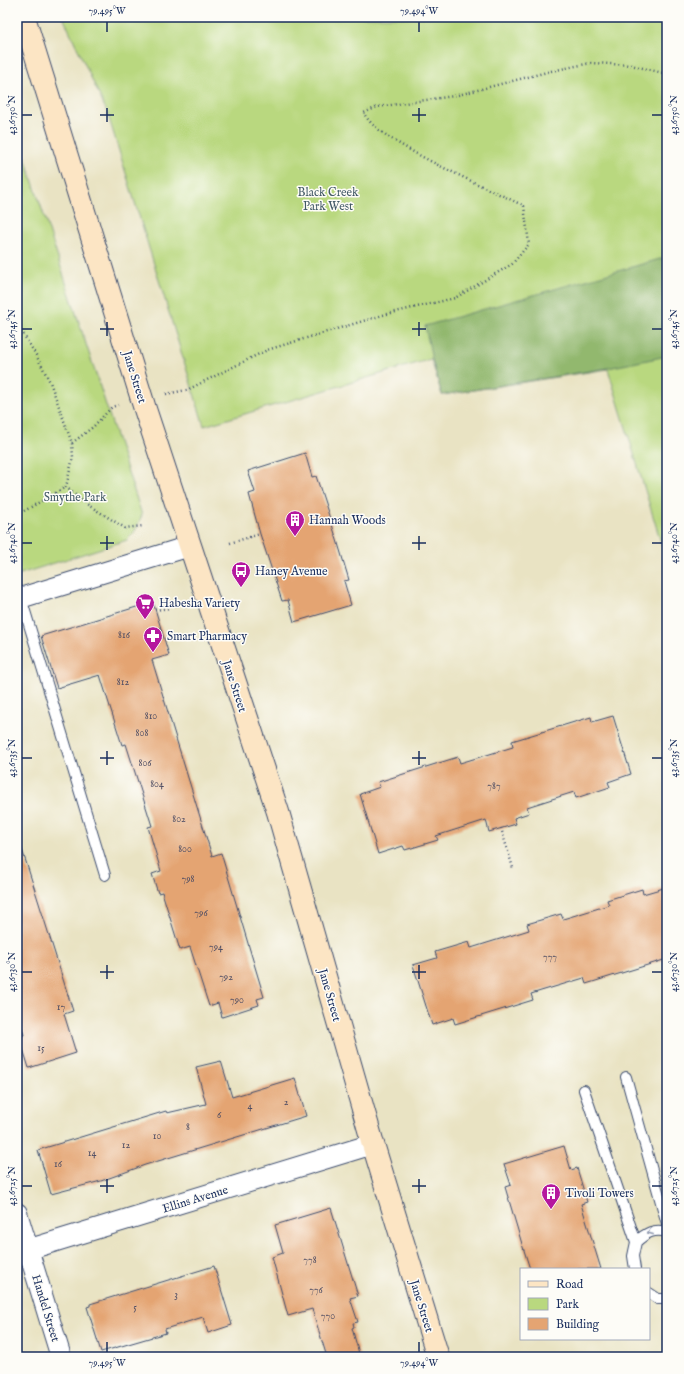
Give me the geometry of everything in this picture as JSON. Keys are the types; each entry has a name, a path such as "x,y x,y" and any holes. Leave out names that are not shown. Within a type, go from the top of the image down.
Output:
{"main road":[{"name":"Jane Street","path":"24,17 190,546 278,812 373,1144 438,1357"}],"street":[{"path":"19,599 190,546"},
{"name":"Ellins Avenue","path":"23,1252 373,1144"},
{"name":"Handel Street","path":"17,1213 23,1252 61,1357"}],"lane":[{"path":"19,599 105,875"},
{"path":"626,1077 667,1224"},
{"path":"584,1090 636,1242 633,1256 635,1268"},
{"path":"636,1242 645,1234 657,1229 667,1232"},
{"path":"650,1294 658,1299 667,1299"}],"path":[{"path":"187,390 267,350 383,315 455,298 512,264 529,244 524,206 402,147 367,121 364,113 376,107 454,96 551,71 591,63 631,65 667,74"},
{"path":"17,324 50,382 72,443 73,457 66,487 17,515"},
{"path":"72,443 93,427 112,407"},
{"path":"66,487 85,503 125,528 144,526"},
{"path":"230,543 260,534"},
{"path":"155,610 170,608"},
{"path":"501,828 513,868"}],"green space":[{"name":"Black Creek Park West","path":"63,17 667,17 667,562 608,369 442,395 431,359 204,426 107,112"},
{"name":"Smythe Park","path":"17,133 142,515 136,529 127,540 17,575"},
{"path":"667,257 667,356 608,368 442,395 425,326"}],"building":[{"name":"Hannah Woods","path":"305,453 312,477 316,476 337,540 349,580 344,581 351,605 294,622 288,600 282,601 260,534 249,494 255,492 248,471"},
{"path":"153,602 169,655 152,660 212,856 221,853 264,997 257,999 259,1005 222,1017 218,1003 209,1006 190,947 180,950 162,892 158,893 152,874 161,871 148,827 152,826 126,744 122,745 100,675 57,688 41,636"},
{"path":"613,716 631,774 608,782 610,787 576,798 574,792 527,807 529,813 514,818 516,824 489,832 486,820 436,836 438,840 405,850 403,846 378,854 360,794 380,787 378,782 458,757 460,763 513,747 512,741 591,717 592,722"},
{"path":"21,846 73,1011 64,1014 76,1053 29,1068 19,1036 24,1035 17,1011 17,847"},
{"path":"667,887 667,959 586,984 584,978 531,994 533,1000 455,1024 453,1018 432,1025 413,965 437,958 435,952 469,942 471,948 529,930 527,924 561,914 563,919 609,905 607,900 642,889 643,894"},
{"path":"221,1061 232,1097 295,1078 306,1116 145,1165 101,1181 51,1194 38,1150 166,1111 167,1113 206,1104 196,1067"},
{"name":"Tivoli Towers","path":"564,1146 571,1170 577,1168 587,1202 581,1204 601,1268 530,1268 505,1187 511,1185 504,1164"},
{"path":"331,1208 358,1296 350,1298 358,1322 353,1323 354,1327 352,1328 360,1357 327,1357 312,1309 288,1316 272,1257 283,1253 275,1225"},
{"path":"214,1266 232,1325 208,1333 203,1317 165,1329 166,1333 101,1352 87,1307 90,1306 90,1304"}],"place":[{"name":"Hannah Woods","path":"295,537"},
{"name":"Haney Avenue","path":"241,588"},
{"name":"Habesha Variety","path":"145,620"},
{"name":"Smart Pharmacy","path":"153,653"},
{"name":"Tivoli Towers","path":"551,1210"}]}
